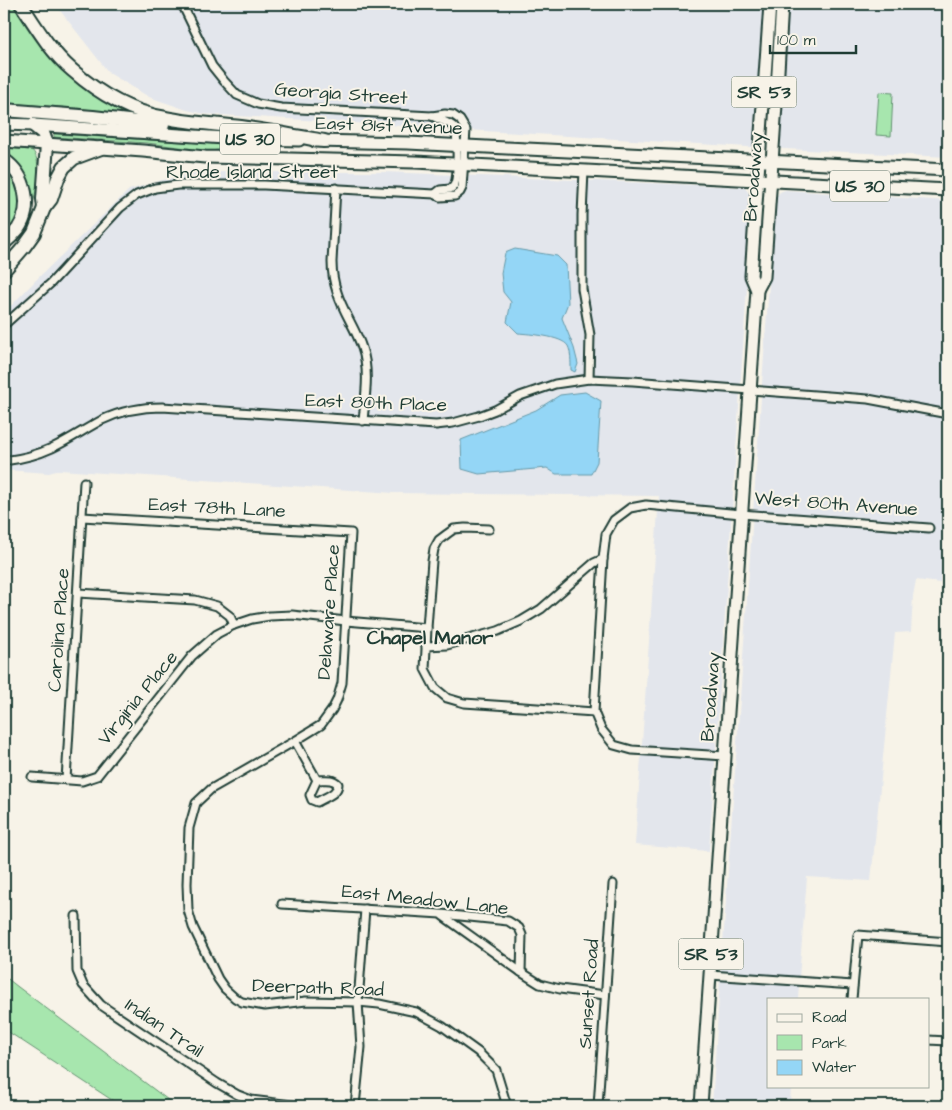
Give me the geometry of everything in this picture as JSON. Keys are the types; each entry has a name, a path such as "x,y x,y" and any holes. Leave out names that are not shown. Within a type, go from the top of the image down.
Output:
{"highway":[{"path":"21,4 60,59 93,87 131,108 152,115 178,120 324,141"},
{"path":"4,110 93,116 187,127 220,126"},
{"path":"34,126 42,133 48,144 43,199 44,208"},
{"path":"4,270 30,238 39,223 44,208 51,200 60,174 66,164 79,155 101,148"},
{"path":"4,160 19,176 26,199 22,221 14,234 4,243"}],"main road":[{"name":"Broadway","path":"757,290 751,276 770,4"},
{"name":"Broadway","path":"701,1106 749,390 757,290 764,277 782,4"},
{"name":"East 81st Avenue","path":"4,124 216,138 408,142 772,161"},
{"name":"East 81st Avenue","path":"4,141 205,157 363,160 771,181"},
{"name":"US 30","path":"772,161 948,170"},
{"name":"US 30","path":"771,181 948,190"}],"street":[{"name":"Georgia Street","path":"182,4 212,66 237,95 258,104 281,108 432,116 453,115 460,120 466,130 461,146"},
{"name":"Rhode Island Street","path":"4,325 51,282 120,208 130,199 148,190 178,185 264,185 435,194 440,190 450,189 454,186 461,165 461,146"},
{"path":"584,171 582,289 590,335 589,379"},
{"path":"336,188 333,272 337,293 357,335 365,359 363,421"},
{"name":"East 80th Place","path":"4,461 44,452 110,417 145,408 171,408 429,426 453,423 495,410 520,396 555,384 589,379 868,399 948,414"},
{"name":"Carolina Place","path":"66,780 84,482"},
{"path":"725,756 632,750 614,745 601,730 594,712 603,559 606,534 614,520 630,508 646,505 741,514"},
{"name":"West 80th Avenue","path":"741,514 929,528"},
{"name":"East 78th Lane","path":"82,516 351,533"},
{"path":"489,530 454,529 439,540 434,549 427,628 426,669 435,688 447,698 464,703 594,712"},
{"name":"Delaware Place","path":"189,828 196,803 211,789 295,741 321,724 332,710 342,683 351,533"},
{"path":"426,646 447,645 498,631 521,621 540,609 594,563 603,559"},
{"path":"78,593 194,600 216,606 230,616 234,626"},
{"name":"Virginia Place","path":"32,778 82,781 97,776 192,656 217,634 252,619 292,615 427,628"},
{"path":"295,741 317,780"},
{"name":"Deerpath Road","path":"189,828 187,884 188,910 192,927 218,979 235,998 242,1002 265,1006 306,1001 358,1002 379,1004 416,1012 442,1026 478,1052 496,1070 506,1106"},
{"name":"Sunset Road","path":"598,1106 613,884"},
{"name":"East Meadow Lane","path":"282,904 441,914 508,921 519,928 522,935 521,972"},
{"path":"355,1106 361,1047 358,1002 365,909"},
{"path":"441,914 540,984 560,989 605,995"},
{"name":"Indian Trail","path":"76,916 78,970 83,985 101,1005 217,1083 238,1095 251,1100 300,1106"},
{"path":"852,998 858,935 948,942"},
{"path":"710,975 853,985"},
{"path":"930,1040 948,1041"}],"shaded area":[{"path":"55,4 948,4 948,157 748,147 205,114 149,97 109,73"},
{"path":"190,172 384,172 744,187 753,198 709,851 635,845 659,496 394,493 60,470 49,473 4,470 4,313 129,190"},
{"path":"785,190 948,201 948,584 916,580 911,632 895,633 871,881 807,877 799,978 721,972 775,198 780,192"},
{"path":"720,980 799,985 798,998 767,998 767,1088 791,1088 790,1106 712,1106"}],"green space":[{"path":"4,4 16,4 42,41 128,111 127,114 4,103"},
{"path":"879,92 893,93 891,136 876,135"},
{"path":"54,134 250,146 210,151 147,143 54,137"},
{"path":"4,148 32,150 36,156 38,164 37,184 28,220 30,206 4,156"},
{"path":"4,167 15,179 20,195 20,204 16,220 4,236"},
{"path":"4,976 176,1106 121,1106 4,1029"}],"water":[{"path":"515,249 557,256 566,265 568,303 562,318 578,364 575,372 571,370 570,351 565,343 545,336 518,333 507,322 511,302 503,292 501,273 505,253"},
{"path":"585,392 601,401 597,462 591,474 556,474 547,468 479,474 462,469 461,440 536,410 560,395"}],"district":[{"name":"Chapel Manor","path":"430,638"}]}
